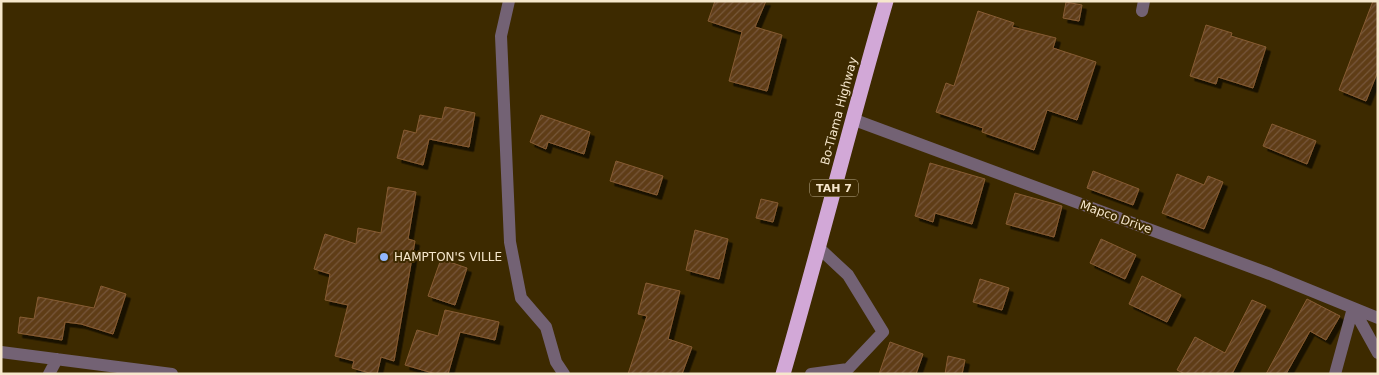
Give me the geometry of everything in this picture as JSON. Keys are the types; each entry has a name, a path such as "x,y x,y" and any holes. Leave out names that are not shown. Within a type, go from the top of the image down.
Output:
{"highway":[{"name":"Bo-Tiama Highway","path":"783,374 819,248 852,118 886,1"}],"street":[{"path":"509,1 500,36 510,242 521,298 546,327 555,368 564,374"},
{"name":"Mapco Drive","path":"852,118 1270,274 1378,318"},
{"path":"812,374 848,369 883,332 848,275 819,248"},
{"path":"1353,308 1378,352"},
{"path":"1335,374 1353,308"},
{"path":"1,352 172,374"},
{"path":"49,374 57,360"}],"building":[{"path":"715,1 766,1 755,27 782,35 767,91 729,81 742,32 708,21"},
{"path":"1373,1 1378,1 1378,71 1366,101 1339,90"},
{"path":"1066,2 1082,5 1079,21 1063,18"},
{"path":"978,11 1014,23 1012,27 1056,38 1053,48 1096,62 1077,120 1047,110 1034,150 982,132 983,128 936,112 946,83 954,86"},
{"path":"1206,25 1232,33 1231,36 1266,47 1253,88 1218,77 1216,84 1190,76"},
{"path":"445,107 475,113 469,147 429,139 423,165 397,158 404,130 416,133 420,115 442,119"},
{"path":"541,115 590,132 584,154 548,142 546,149 530,142"},
{"path":"1272,124 1316,141 1307,164 1263,146"},
{"path":"616,161 663,176 657,195 610,181"},
{"path":"930,163 985,179 972,224 935,213 933,222 915,216"},
{"path":"1093,171 1139,189 1133,205 1087,188"},
{"path":"1177,174 1204,185 1208,176 1223,182 1204,229 1162,213"},
{"path":"388,187 416,192 408,239 415,241 394,361 381,357 377,374 373,374 352,368 354,361 335,356 348,305 325,300 330,274 314,269 325,234 356,244 358,228 381,233"},
{"path":"1015,193 1062,206 1054,237 1006,224"},
{"path":"761,199 778,203 773,222 756,218"},
{"path":"695,230 728,239 719,279 686,270"},
{"path":"1101,239 1136,255 1125,279 1090,263"},
{"path":"441,259 467,268 455,305 428,296"},
{"path":"1142,276 1181,295 1167,322 1129,304"},
{"path":"980,279 1009,288 1002,310 973,302"},
{"path":"646,283 680,291 668,339 692,347 682,374 628,374 647,316 638,314"},
{"path":"101,286 126,294 113,334 81,324 65,322 62,340 18,333 20,317 34,319 38,297 94,308"},
{"path":"1307,299 1340,316 1326,340 1310,331 1286,374 1266,374"},
{"path":"1252,300 1266,306 1232,374 1185,374 1177,370 1195,337 1225,353"},
{"path":"445,310 499,322 495,340 460,332 448,374 436,374 405,365 417,330 438,336"},
{"path":"890,342 923,354 916,374 879,374"},
{"path":"948,356 965,360 962,374 945,374"}],"place":[{"name":"HAMPTON'S VILLE","path":"384,257"}]}
